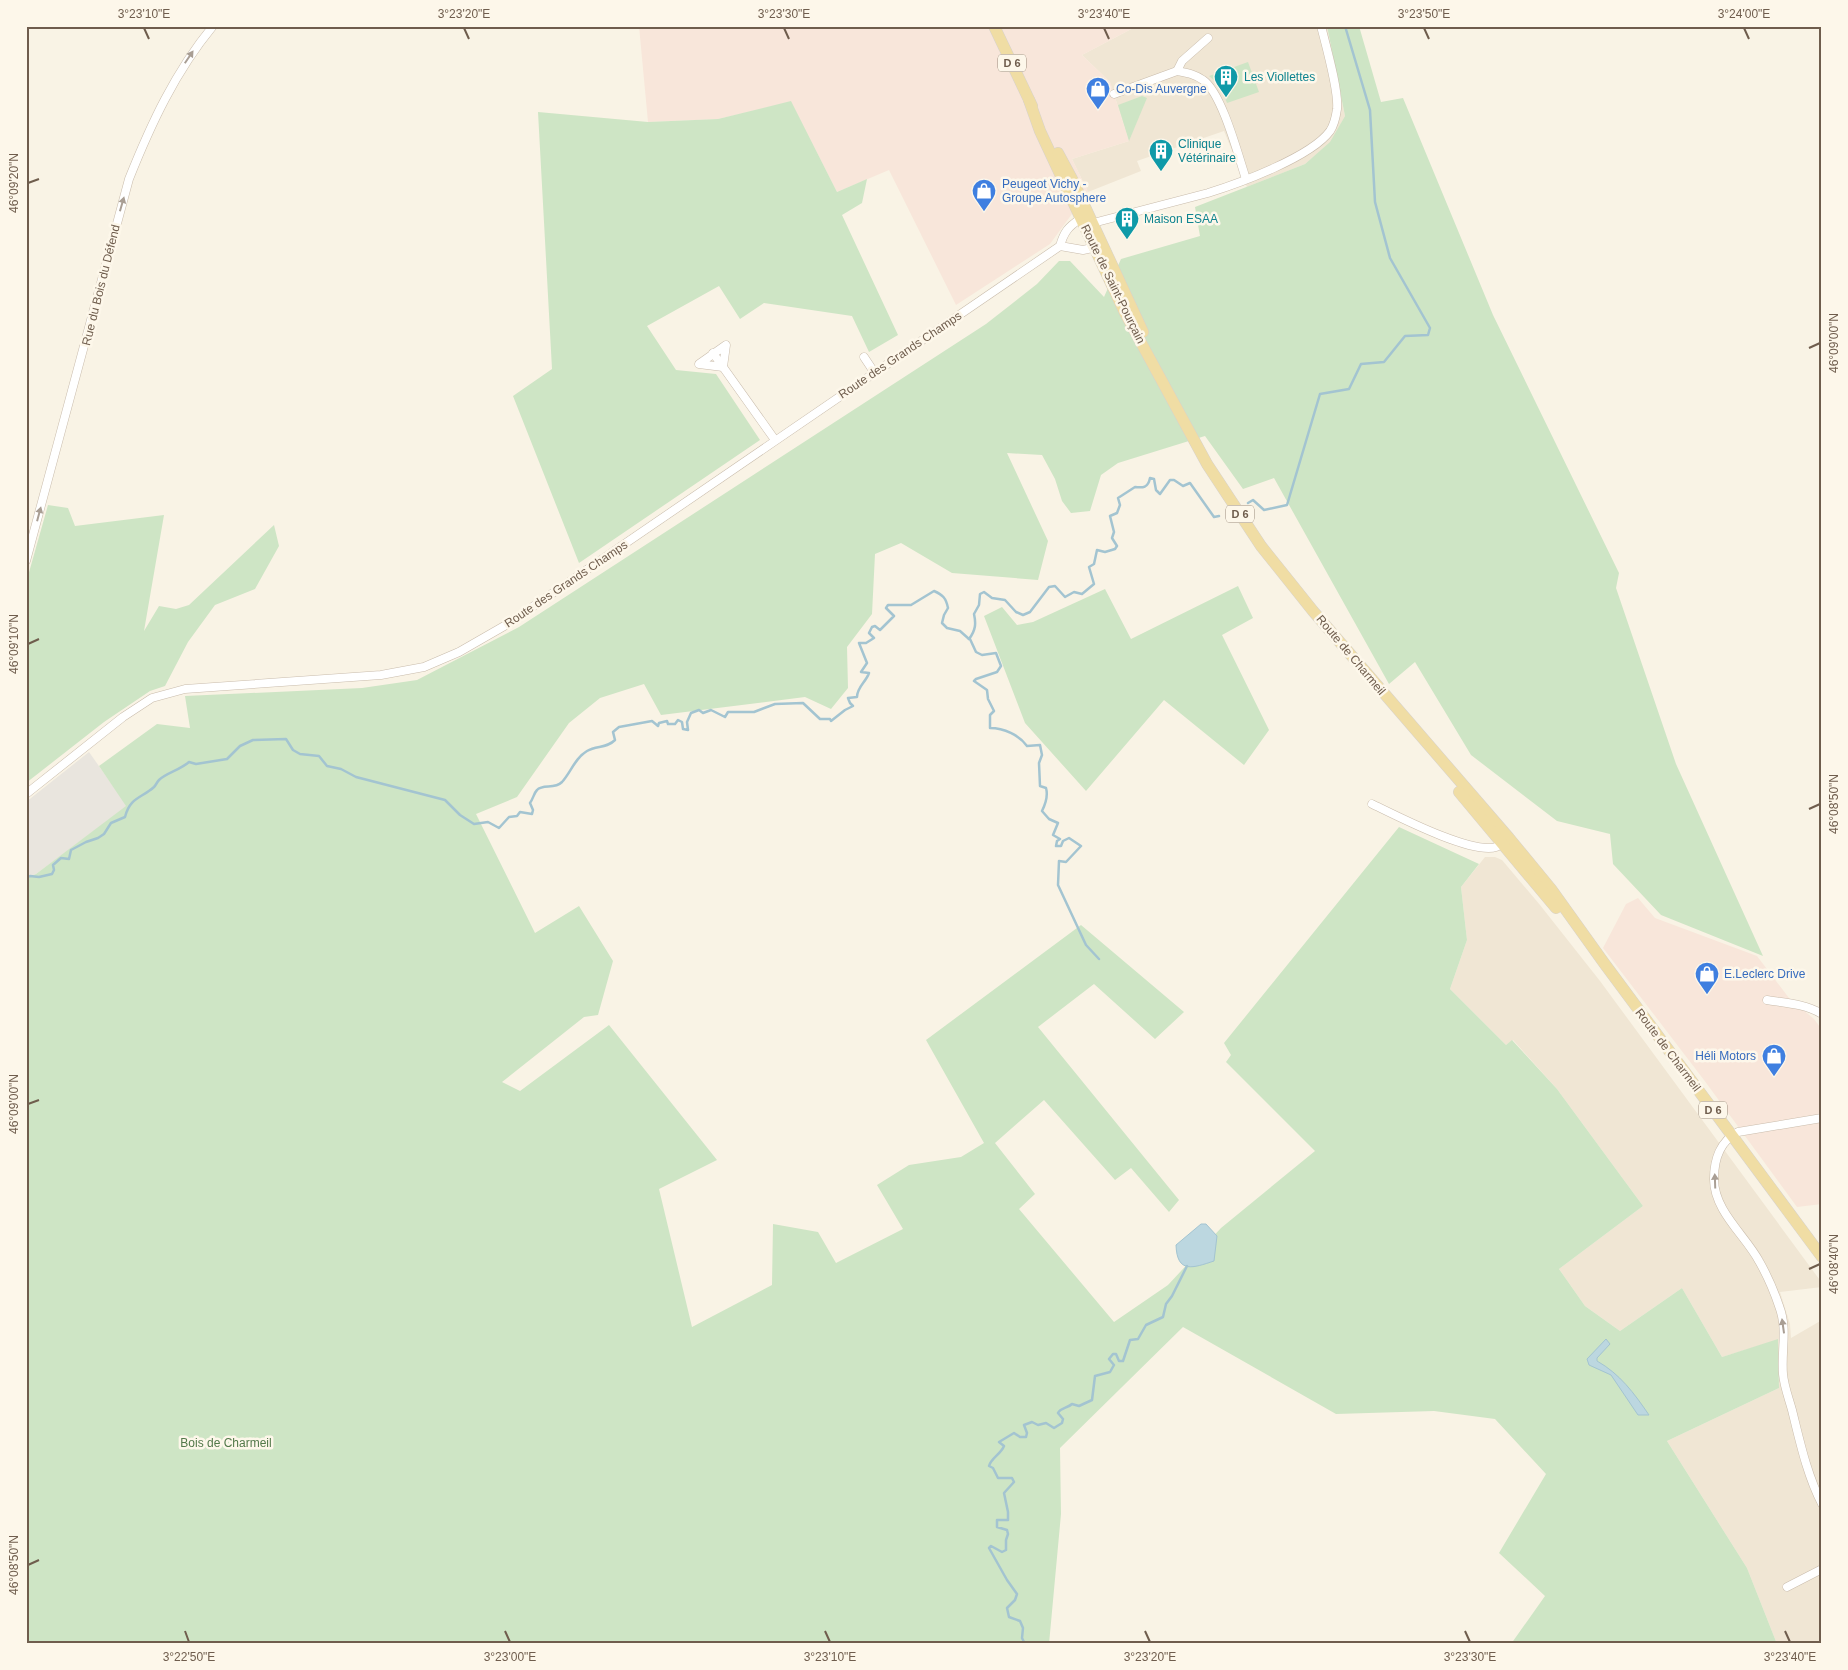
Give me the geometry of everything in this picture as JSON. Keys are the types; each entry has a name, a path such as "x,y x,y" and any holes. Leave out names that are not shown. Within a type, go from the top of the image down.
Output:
{"main road":[{"name":"Route de Saint-Pourçain","path":"994,26 1093,223 1099,247 1125,313 1178,411 1207,464 1261,546 1313,611"},
{"name":"Route de Saint-Pourçain","path":"1030,100 1040,130 1080,219 1099,247"},
{"name":"Route de Charmeil","path":"1313,611 1388,699 1429,755 1505,840 1604,963 1822,1257"}],"street":[{"name":"Rue du Bois du Défend","path":"26,561 129,179 177,75 213,26"},
{"path":"1080,219 1093,223 1208,193 1291,160 1321,141 1331,129 1338,107 1321,26"},
{"path":"1177,71 1182,61 1208,38"},
{"path":"1114,94 1177,71 1193,74 1204,80 1218,97 1246,178"},
{"name":"Route des Grands Champs","path":"26,794 123,717 152,698 185,690 381,675 424,666 459,652 506,625 1060,246 1064,233 1072,224 1080,219"},
{"path":"1060,246 1083,250 1099,247"},
{"path":"726,345 723,367 699,364 726,345"},
{"path":"713,353 775,440"},
{"path":"864,357 874,372"},
{"path":"1372,804 1452,840 1485,847 1495,847 1505,840"},
{"path":"1767,1000 1812,1008 1822,1014"},
{"path":"1822,1118 1738,1132 1732,1135 1723,1143 1718,1153 1714,1180 1717,1196 1724,1212 1759,1261 1780,1307 1785,1329 1783,1374 1800,1443 1822,1504"},
{"path":"1787,1587 1822,1569"}],"shaded area":[{"path":"639,26 1137,26 1082,55 1110,82 1129,141 1072,159 1088,192 1050,244 956,305 889,170 837,192 791,102 718,119 648,122"},
{"path":"1137,26 1327,26 1345,116 1331,142 1305,164 1247,187 1224,131 1137,161 1141,171 1088,192 1072,159 1129,141 1110,82 1082,55"},
{"path":"89,752 127,806 36,874 26,878 26,802"},
{"path":"1485,857 1495,857 1502,860 1540,905 1600,981 1822,1283 1822,1287 1780,1292 1790,1324 1791,1338 1822,1320 1822,1644 1777,1644 1747,1568 1667,1441 1779,1388 1778,1340 1722,1357 1682,1288 1620,1331 1585,1306 1559,1269 1643,1206 1557,1089 1513,1040 1506,1045 1450,989 1467,940 1461,887"},
{"path":"1638,898 1655,918 1757,956 1789,998 1814,1019 1822,1030 1822,1204 1797,1207 1704,1080 1603,948 1626,904"}],"green space":[{"name":"Bois de Charmeil","path":"1327,26 1359,26 1381,102 1403,98 1493,315 1619,573 1616,588 1676,764 1763,956 1661,915 1613,864 1610,834 1557,821 1471,755 1415,662 1389,684 1274,478 1243,489 1205,436 1118,463 1101,475 1090,511 1071,513 1062,501 1055,479 1042,455 1007,453 1048,541 1038,580 952,573 901,543 875,554 872,614 847,647 848,688 831,709 805,697 661,715 644,684 600,698 569,723 517,797 476,814 535,933 579,906 613,961 598,1015 584,1017 502,1082 520,1091 609,1025 717,1160 659,1189 692,1327 772,1285 773,1224 818,1232 836,1263 903,1229 877,1185 909,1165 961,1157 984,1143 926,1040 1081,925 1184,1012 1155,1039 1094,984 1038,1027 1179,1200 1169,1212 1131,1168 1115,1180 1044,1100 995,1143 1035,1194 1019,1209 1114,1322 1168,1285 1221,1228 1315,1151 1226,1062 1231,1055 1224,1043 1399,827 1479,864 1461,887 1467,940 1450,989 1506,1045 1512,1040 1557,1089 1643,1206 1559,1269 1585,1306 1620,1331 1682,1288 1722,1357 1778,1339 1779,1388 1667,1441 1747,1568 1777,1644 1511,1644 1545,1596 1499,1553 1546,1474 1495,1419 1434,1411 1336,1414 1183,1327 1060,1448 1061,1514 1049,1644 26,1644 26,878 36,874 126,806 99,766 157,724 190,728 185,696 362,688 417,680 519,627 986,324 1037,284 1059,261 1070,261 1104,297 1121,259 1200,236 1195,207 1305,164 1330,142 1345,116"},
{"path":"1248,62 1259,92 1227,103 1220,85 1209,76"},
{"path":"1142,96 1147,98 1129,141 1118,105"},
{"path":"791,101 837,192 867,179 862,203 842,215 898,335 869,352 852,316 764,303 740,319 719,286 647,326 676,370 716,374 760,440 579,563 513,396 552,369 538,112 648,122 718,119"},
{"path":"48,505 68,508 75,526 164,515 144,631 159,606 176,609 189,605 274,525 279,546 255,589 215,605 188,642 165,686 150,691 104,722 26,783 26,583"},
{"path":"1238,586 1253,618 1222,635 1269,730 1244,765 1164,700 1086,791 1025,723 984,616 1002,607 1017,625 1033,622 1105,589 1131,639"}],"water":[{"path":"1201,1224 1206,1224 1217,1236 1214,1261 1193,1267 1183,1265 1179,1261 1176,1245"},
{"path":"1606,1339 1610,1344 1597,1358 1597,1361 1613,1372 1626,1385 1649,1415 1638,1415 1611,1375 1589,1365 1587,1359"}],"waterway":[{"path":"1248,503 1253,500 1264,510 1287,505 1320,394 1349,389 1361,364 1384,362 1405,336 1428,335 1430,328 1390,258 1375,202 1370,110 1345,26"},
{"path":"969,639 974,630 974,614 979,605 980,594 984,592 992,598 1005,600 1016,612 1023,615 1030,612 1049,587 1055,586 1065,597 1074,592 1082,594 1094,584 1089,567 1094,564 1097,550 1105,552 1115,549 1117,546 1112,538 1114,532 1110,516 1117,513 1120,505 1118,498 1135,487 1145,487 1150,478 1154,479 1156,490 1160,494 1170,480 1174,480 1183,486 1190,483 1214,517 1219,516"},
{"path":"26,878 52,874 54,870 53,865 61,858 69,859 71,850 104,834 111,823 125,817 130,805 150,791 165,775 189,762 196,764 227,759 240,746 253,740 286,739 293,750 300,754 319,756 327,766 341,769 356,777 445,800 460,815 474,824 488,822 499,828 509,817 517,816 520,812 532,814 533,810 530,803 537,790 542,787 556,786 562,782 583,754 591,749 612,743 615,740 613,732 619,727 652,721 658,726 659,723 667,721 668,724 675,724 678,720 682,722 683,729 688,730 687,722 691,713 699,710 703,713 711,710 725,717 728,712 754,712 775,704 803,703 820,719 830,719 831,721 853,706 848,698 857,697 858,690 869,673 861,672 867,663 859,643 866,643 874,638 869,633 872,627 875,626 880,630 894,616 886,608 888,605 911,605 934,591 944,597 948,608 942,623 947,628 960,631 969,639"},
{"path":"970,639 976,652 982,655 996,653 1001,666 997,672 974,681 987,690 988,699 994,711 990,715 990,728 1001,729 1011,733 1027,746 1040,745 1042,755 1039,763 1040,786 1046,788 1047,794 1042,811 1049,819 1058,823 1053,835 1060,839 1057,841 1056,846 1061,846 1063,841 1069,838 1081,846 1066,862 1059,861 1058,885 1086,945 1099,959"},
{"path":"1025,1644 1022,1638 1023,1628 1020,1621 1009,1617 1007,1608 1015,1600 1017,1594 989,1548 991,1546 1002,1552 1006,1550 1007,1530 997,1527 997,1520 1008,1520 1004,1493 1014,1482 1012,1478 998,1478 993,1468 989,1466 1004,1446 999,1442 1014,1433 1020,1437 1026,1437 1027,1433 1024,1425 1032,1422 1038,1425 1046,1423 1054,1428 1062,1423 1063,1419 1058,1413 1060,1410 1072,1404 1079,1406 1092,1400 1095,1376 1110,1372 1114,1365 1109,1359 1113,1354 1116,1354 1119,1361 1123,1361 1130,1340 1138,1339 1146,1325 1163,1317 1166,1304 1187,1266"}],"place":[{"name":"Les Viollettes","path":"1226,98"},
{"name":"Co-Dis Auvergne","path":"1098,110"},
{"name":"Clinique Vétérinaire","path":"1161,172"},
{"name":"Peugeot Vichy - Groupe Autosphere","path":"984,212"},
{"name":"Maison ESAA","path":"1127,240"},
{"name":"E.Leclerc Drive","path":"1707,995"},
{"name":"Héli Motors","path":"1774,1077"}]}
